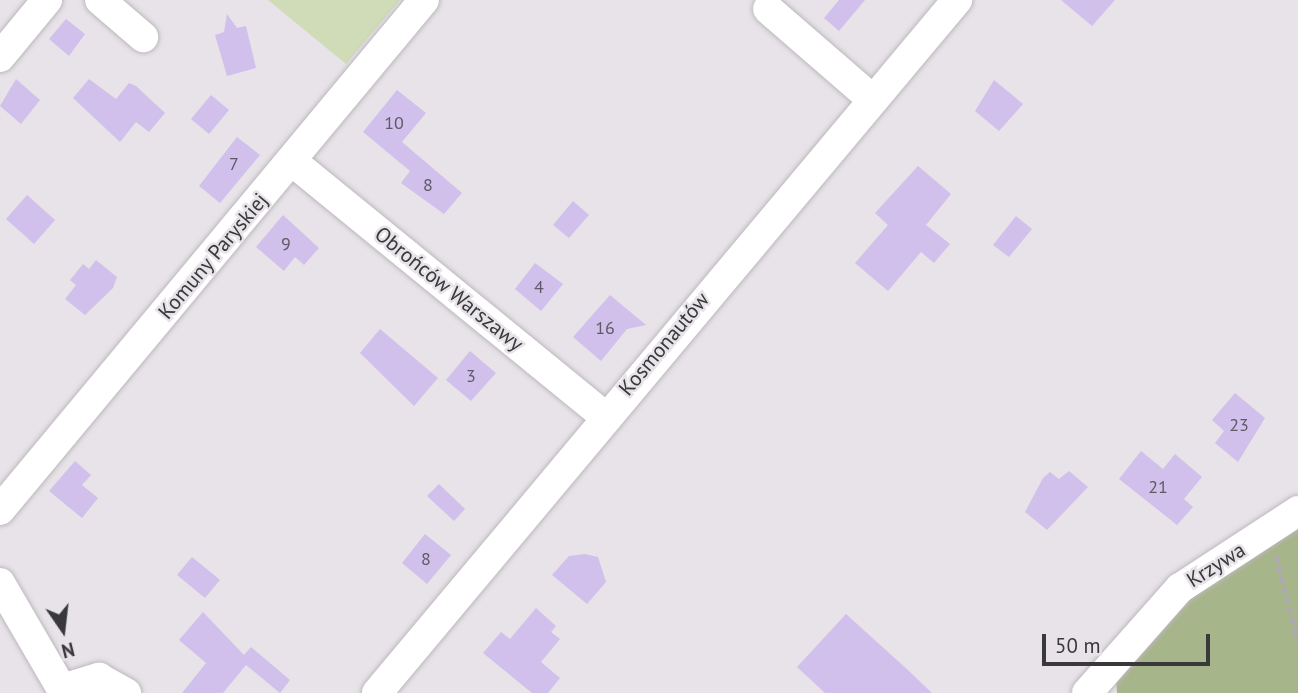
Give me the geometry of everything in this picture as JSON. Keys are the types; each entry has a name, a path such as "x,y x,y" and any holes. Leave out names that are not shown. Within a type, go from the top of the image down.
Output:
{"street":[{"path":"0,57 47,0"},
{"path":"100,0 143,37"},
{"name":"Komuny Paryskiej","path":"0,510 293,162 424,0"},
{"name":"Kosmonautów","path":"377,693 604,416 957,0"},
{"path":"768,9 873,100"},
{"name":"Obrońców Warszawy","path":"293,162 604,416"},
{"name":"Krzywa","path":"1087,693 1180,588 1298,510"},
{"path":"0,583 63,691 99,678 126,693"}],"path":[{"path":"1270,531 1298,641"}],"green space":[{"path":"268,0 400,0 346,64"},
{"path":"1298,518 1298,693 1117,693 1116,676 1189,589"}],"building":[{"path":"839,0 865,0 839,31 824,18"},
{"path":"1061,0 1115,0 1092,26"},
{"path":"227,14 237,28 246,26 256,68 227,76 215,35 224,32"},
{"path":"66,19 85,34 69,56 49,39"},
{"path":"16,79 40,100 21,124 0,106"},
{"path":"89,79 116,99 129,83 136,86 165,113 149,132 136,122 120,142 73,98"},
{"path":"994,80 1023,104 999,131 975,111"},
{"path":"397,90 426,113 402,142 462,193 444,214 401,183 410,171 363,132"},
{"path":"211,95 229,110 209,134 191,119"},
{"path":"237,137 260,155 220,203 199,186"},
{"path":"918,166 951,194 926,225 950,244 934,263 921,252 888,291 855,263 888,225 875,213"},
{"path":"27,195 55,220 34,244 6,219"},
{"path":"573,201 589,215 569,238 553,225"},
{"path":"283,215 319,248 304,265 295,257 284,271 256,247"},
{"path":"1016,216 1032,229 1009,257 993,245"},
{"path":"96,260 117,277 113,288 85,315 65,299 76,285 70,280 83,264 89,269"},
{"path":"535,263 563,284 541,311 515,289"},
{"path":"610,295 646,325 627,329 601,361 573,337"},
{"path":"380,329 438,378 414,406 360,353"},
{"path":"470,351 496,373 471,401 446,380"},
{"path":"1235,393 1265,418 1238,462 1215,443 1224,431 1212,420"},
{"path":"1141,451 1163,469 1175,454 1202,477 1184,499 1193,507 1177,525 1119,479"},
{"path":"75,461 91,475 82,485 98,498 82,518 49,491"},
{"path":"1069,471 1088,487 1047,530 1025,512 1043,478 1050,472 1059,479"},
{"path":"439,484 465,509 454,521 427,496"},
{"path":"425,534 451,555 427,584 402,563"},
{"path":"585,554 598,557 606,582 587,604 552,575 569,556"},
{"path":"192,557 220,580 205,598 177,575"},
{"path":"536,608 556,626 551,632 560,639 541,662 560,678 548,693 532,693 483,653 501,632 510,639"},
{"path":"203,612 244,655 251,647 290,680 280,693 246,665 223,693 182,693 206,663 179,640"},
{"path":"846,614 932,693 825,693 797,667"}]}
